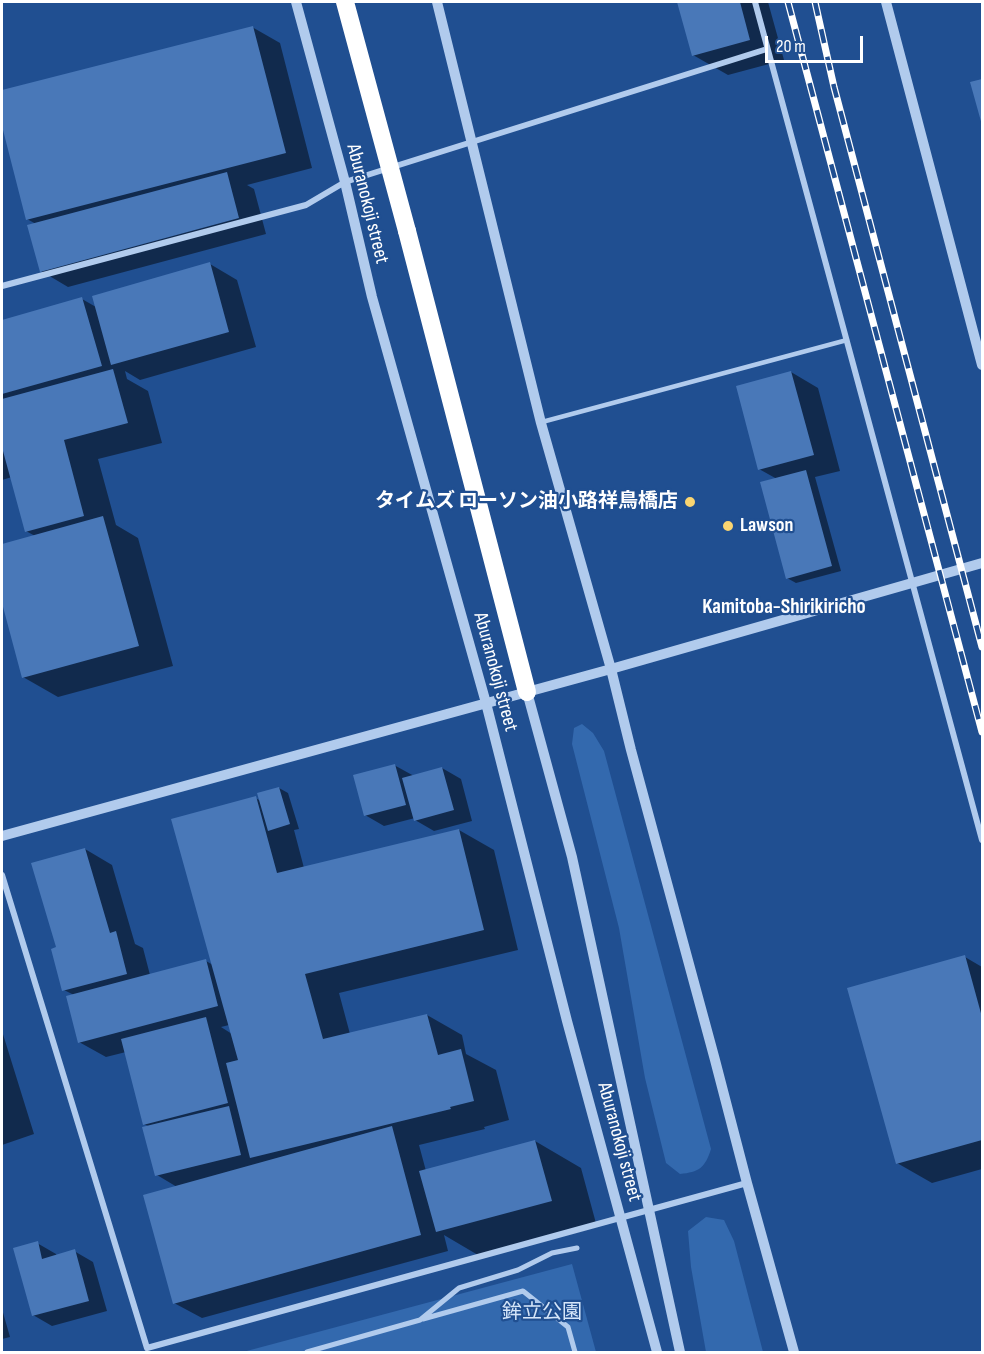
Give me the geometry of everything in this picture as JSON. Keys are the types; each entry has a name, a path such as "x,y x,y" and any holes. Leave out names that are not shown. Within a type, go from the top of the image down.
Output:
{"highway":[{"path":"345,2 527,692"}],"street":[{"name":"Aburanokoji street","path":"296,2 345,182 372,297 486,704 567,1021 657,1353"},
{"path":"437,2 541,423 611,669 794,1353"},
{"path":"755,2 982,840"},
{"path":"886,2 982,365"},
{"path":"2,286 306,205 345,182 767,49"},
{"path":"2,836 486,704 982,563"},
{"path":"527,692 572,857 680,1353"},
{"path":"2,874 147,1348 747,1183"},
{"path":"420,1320 459,1288 518,1270 552,1253 577,1248"},
{"path":"307,1353 523,1292 568,1326 575,1353"}],"lane":[{"path":"541,423 847,340"}],"green space":[{"path":"582,724 593,733 604,751 711,1149 704,1165 692,1172 680,1174 666,1163 645,1078 619,928 572,744 574,728"},
{"path":"706,1217 724,1220 734,1241 763,1352 706,1352 691,1267 688,1231"},
{"name":"鉾立公園","path":"572,1264 596,1352 243,1352"}],"building":[{"path":"677,2 740,2 750,40 692,56"},
{"path":"253,26 286,153 26,220 2,126 2,90"},
{"path":"982,79 982,125 970,82"},
{"path":"227,172 239,218 40,272 27,225"},
{"path":"210,262 229,332 111,365 92,296"},
{"path":"82,297 102,366 2,394 2,320"},
{"path":"113,369 128,423 64,440 84,516 25,532 2,451 2,399"},
{"path":"791,371 814,455 758,470 736,386"},
{"path":"806,470 832,566 786,579 760,482"},
{"path":"103,516 139,646 22,678 2,603 2,544"},
{"path":"395,764 406,805 364,816 353,775"},
{"path":"442,767 454,810 414,821 402,778"},
{"path":"279,787 290,824 268,831 257,793"},
{"path":"256,796 277,873 459,829 484,930 305,974 323,1039 427,1014 438,1055 461,1049 474,1101 450,1107 451,1109 250,1158 226,1063 238,1060 171,819"},
{"path":"85,848 110,933 116,931 127,974 62,991 51,949 56,947 31,863"},
{"path":"965,955 982,1017 982,1140 896,1164 847,988"},
{"path":"206,959 218,1006 78,1043 66,996"},
{"path":"206,1017 228,1103 143,1125 121,1039"},
{"path":"229,1106 241,1155 155,1176 142,1127"},
{"path":"392,1126 421,1235 173,1304 143,1195"},
{"path":"535,1140 552,1201 436,1232 419,1171"},
{"path":"38,1241 42,1259 75,1249 89,1301 32,1316 13,1248"}],"railway":[{"path":"788,2 982,732"},
{"path":"815,2 834,87 982,647"}],"place":[{"name":"タイムズ ローソン油小路祥鳥橋店","path":"690,502"},
{"name":"Lawson","path":"728,526"}],"district":[{"name":"Kamitoba-Shirikiricho","path":"784,608"}]}
